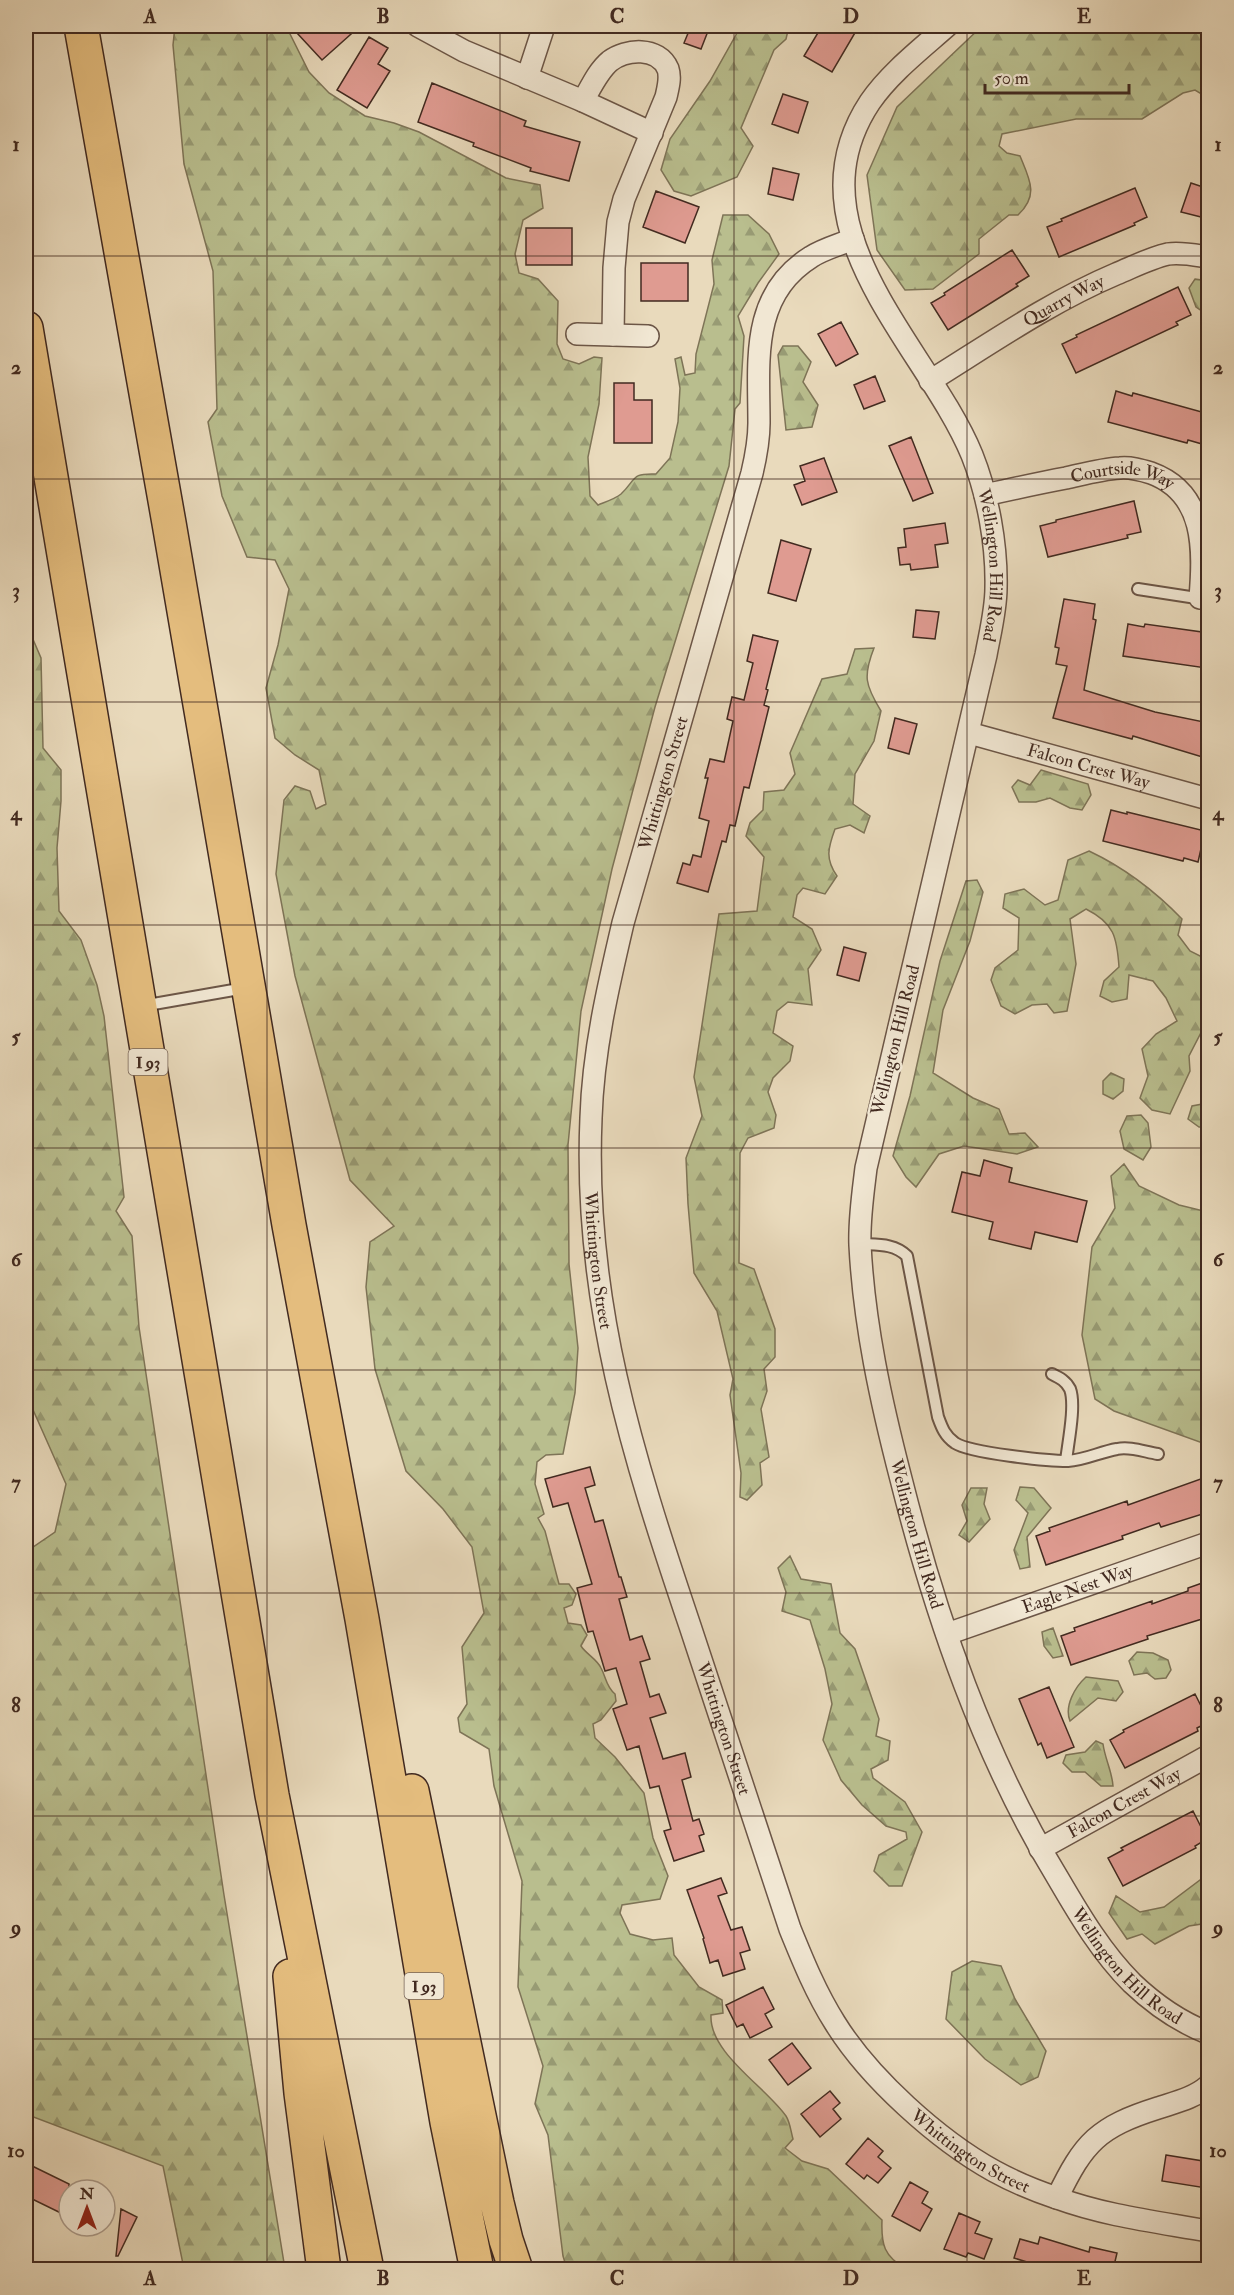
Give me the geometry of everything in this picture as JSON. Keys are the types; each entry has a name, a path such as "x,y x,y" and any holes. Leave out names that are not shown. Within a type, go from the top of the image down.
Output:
{"highway":[{"name":"I 93","path":"81,26 289,1225 376,1702 447,2122 477,2270"},
{"name":"I 93","path":"26,328 272,1795 367,2270"},
{"path":"376,1702 408,1767 499,2212 516,2270"},
{"path":"272,1795 301,2092 324,2270"}],"street":[{"path":"418,26 464,51 583,100 652,133"},
{"path":"526,78 544,26"},
{"name":"Wellington Hill Road","path":"947,26 871,100 859,120 847,154 844,178 845,204 863,269 878,299 960,429 973,457 985,495 995,558 996,588 986,655 969,733 875,1123 863,1190 860,1244 870,1339 880,1391 926,1574 946,1634 986,1736 1040,1849 1093,1934 1118,1967 1156,2004 1185,2023 1209,2033"},
{"path":"583,100 608,63 621,54 635,51 647,53 660,60 667,68 669,83 666,97 624,200 618,222 614,268 613,334"},
{"name":"Whittington Street","path":"853,239 814,255 801,263 775,293 766,313 758,356 759,423 752,473 623,923 605,1000 594,1069 591,1118 592,1210 596,1265 604,1323 619,1397 647,1497 790,1929 806,1968 836,2024 905,2105 930,2127 994,2172 1057,2199 1117,2216 1209,2231"},
{"name":"Quarry Way","path":"930,381 1028,318 1096,282 1147,260 1168,254 1186,253 1209,257"},
{"path":"577,334 648,336"},
{"name":"Courtside Way","path":"985,495 1122,467 1140,469 1160,476 1176,486 1194,513 1202,551 1204,599"},
{"name":"Falcon Crest Way","path":"969,733 1209,799"},
{"name":"Eagle Nest Way","path":"946,1634 1209,1543"},
{"name":"Falcon Crest Way","path":"1040,1849 1209,1756"},
{"path":"1057,2199 1073,2166 1098,2135 1116,2123 1195,2096 1209,2086"}],"lane":[{"path":"1138,589 1204,599"},
{"path":"139,1007 248,988"},
{"path":"860,1244 891,1246 900,1249 907,1256 938,1417 945,1434 957,1444 975,1451 1066,1461 1082,1460 1117,1449 1130,1448 1158,1454"},
{"path":"1052,1374 1063,1379 1071,1391 1066,1461"}],"green space":[{"path":"175,26 286,26 309,72 329,93 365,116 419,132 506,178 540,185 543,208 523,220 515,254 519,273 538,279 558,301 557,344 563,359 579,364 594,357 602,358 599,404 588,457 590,496 598,505 619,496 638,476 656,474 670,458 678,422 680,388 675,359 681,357 685,375 695,373 696,354 714,284 712,260 723,215 748,215 769,234 779,254 738,316 744,336 740,403 735,409 729,466 655,707 612,869 581,1011 568,1145 569,1264 578,1348 575,1393 563,1454 546,1455 537,1462 535,1484 544,1514 538,1518 545,1531 559,1584 569,1584 576,1594 572,1605 564,1608 568,1623 581,1625 587,1635 581,1646 599,1665 615,1694 616,1701 601,1720 593,1724 595,1738 615,1757 644,1793 653,1838 668,1876 660,1899 622,1905 620,1913 630,1934 653,1940 672,1938 674,1955 699,1987 722,2000 723,2013 711,2015 713,2029 719,2043 729,2056 786,2116 793,2139 785,2148 802,2161 828,2169 882,2220 885,2249 906,2269 567,2269 563,2256 548,2135 535,2104 543,2066 518,1987 522,1881 494,1786 489,1749 460,1732 458,1718 467,1704 462,1647 484,1613 472,1547 443,1509 406,1471 375,1369 366,1287 370,1242 394,1226 350,1180 295,976 276,874 284,800 295,786 310,791 316,809 326,804 319,770 295,755 275,738 266,688 278,645 289,589 275,560 247,557 222,496 208,422 217,409 213,271 184,164 173,45"},
{"path":"741,26 789,26 786,39 774,50 741,128 753,146 737,177 691,196 674,191 661,170 670,139 710,81"},
{"path":"982,26 1208,26 1208,98 1195,90 1183,93 1142,119 1076,119 1002,134 999,146 1007,153 1020,156 1029,180 1031,187 1029,201 1025,208 1018,215 1009,215 979,239 979,254 933,289 905,290 877,250 867,175 897,107"},
{"path":"1195,279 1208,281 1208,313 1206,314 1196,307 1189,288"},
{"path":"783,346 798,346 811,362 803,382 818,405 812,427 786,430 778,355"},
{"path":"26,625 41,658 43,748 61,770 57,848 59,911 81,940 97,985 104,1016 124,1197 116,1211 132,1236 139,1327 224,1895 285,2269 184,2269 163,2166 31,2116 26,2117 26,1552 55,1532 66,1484 26,1394"},
{"path":"874,648 868,666 867,680 881,711 874,741 855,774 853,804 870,816 864,833 850,825 835,829 829,859 837,876 825,894 803,888 797,895 793,917 812,929 821,950 808,969 812,1005 788,1002 777,1011 773,1033 793,1046 790,1061 773,1078 768,1092 776,1115 774,1128 748,1138 740,1153 739,1263 754,1269 775,1329 775,1357 764,1369 767,1391 761,1409 769,1457 760,1463 762,1485 747,1500 740,1497 741,1473 730,1395 733,1379 717,1311 694,1273 686,1158 702,1116 694,1077 719,914 757,911 764,857 746,836 750,823 763,810 764,792 784,790 795,774 790,753 822,679 847,674 855,649"},
{"path":"1041,770 1088,784 1091,795 1082,810 1070,808 1050,798 1036,802 1019,802 1012,787 1018,780 1030,785"},
{"path":"1089,851 1127,872 1171,908 1182,919 1178,935 1190,951 1204,958 1208,952 1208,1019 1189,1056 1190,1071 1170,1114 1152,1110 1140,1098 1148,1076 1142,1049 1156,1034 1177,1021 1166,998 1153,981 1129,975 1127,999 1112,1002 1100,996 1104,981 1119,967 1117,947 1112,932 1095,914 1086,909 1070,919 1076,964 1067,1011 1054,1013 1047,1004 1032,1005 1015,1014 1001,1006 991,980 995,968 1018,950 1019,918 1003,908 1005,894 1024,889 1045,905 1058,900 1068,860"},
{"path":"977,880 983,892 970,941 943,1010 933,1073 973,1098 999,1109 1009,1134 1025,1133 1038,1147 1017,1154 964,1146 939,1154 916,1187 906,1177 893,1156 910,1096 940,961 966,881"},
{"path":"1111,1073 1124,1079 1123,1091 1113,1099 1103,1094 1103,1081"},
{"path":"1208,1103 1208,1127 1199,1127 1188,1119 1192,1106"},
{"path":"1141,1115 1148,1123 1151,1147 1143,1160 1124,1149 1120,1131 1127,1116"},
{"path":"1124,1164 1139,1186 1179,1205 1208,1212 1208,1445 1114,1411 1095,1399 1082,1335 1092,1247 1115,1208 1111,1176"},
{"path":"1020,1487 1034,1488 1051,1508 1027,1537 1030,1567 1020,1569 1014,1550 1028,1513 1016,1500"},
{"path":"971,1488 987,1488 984,1504 990,1519 969,1542 959,1535 967,1521 962,1505"},
{"path":"790,1556 801,1579 831,1584 840,1633 855,1649 879,1719 876,1736 890,1741 888,1760 871,1769 873,1778 905,1802 922,1832 902,1886 889,1886 874,1871 879,1855 907,1839 906,1832 886,1826 862,1805 841,1780 823,1740 832,1704 825,1669 810,1620 782,1611 786,1592 778,1568"},
{"path":"1053,1628 1063,1656 1053,1658 1044,1646 1042,1632"},
{"path":"1137,1652 1153,1653 1168,1660 1171,1670 1166,1678 1155,1679 1147,1673 1134,1675 1129,1661"},
{"path":"1086,1677 1118,1681 1123,1692 1116,1701 1098,1698 1070,1721 1068,1709 1072,1697"},
{"path":"1096,1741 1103,1744 1113,1786 1101,1786 1085,1772 1072,1772 1063,1763 1066,1755 1085,1752"},
{"path":"1208,1874 1208,1923 1189,1926 1155,1944 1142,1934 1127,1939 1109,1913 1116,1896 1140,1912 1164,1907"},
{"path":"972,1961 1001,1966 1015,1999 1046,2051 1038,2077 1021,2085 985,2059 946,2019 952,1972"}],"building":[{"path":"305,26 360,26 322,60 297,33"},
{"path":"691,26 710,26 701,49 684,43"},
{"path":"822,26 859,26 832,72 804,56"},
{"path":"369,37 388,48 378,64 390,71 367,108 337,90"},
{"path":"432,83 526,121 524,126 580,142 569,181 530,171 531,168 473,146 474,143 418,122"},
{"path":"783,94 808,102 798,133 772,124"},
{"path":"773,168 799,174 793,200 768,194"},
{"path":"1191,183 1209,189 1209,219 1181,212"},
{"path":"1135,188 1147,217 1134,223 1135,225 1059,257 1047,227"},
{"path":"656,191 699,207 685,243 643,227"},
{"path":"526,228 572,228 572,265 526,265"},
{"path":"1012,250 1029,276 1016,284 1018,286 948,330 931,303"},
{"path":"641,263 688,263 688,301 641,301"},
{"path":"1178,287 1191,315 1176,322 1178,325 1076,373 1062,344 1077,337 1076,335"},
{"path":"841,322 858,354 836,366 818,334"},
{"path":"875,376 885,401 864,409 854,385"},
{"path":"614,383 634,383 634,400 652,400 652,443 614,443"},
{"path":"1116,391 1132,396 1133,393 1209,414 1202,444 1188,440 1187,443 1108,422"},
{"path":"911,437 933,493 913,501 889,446"},
{"path":"824,458 837,492 802,505 794,485 805,481 800,466"},
{"path":"1134,501 1141,532 1127,535 1128,538 1048,557 1040,526"},
{"path":"945,523 948,543 935,545 938,567 911,570 910,564 900,565 898,548 906,547 904,529"},
{"path":"781,540 811,549 796,601 768,593"},
{"path":"1064,599 1095,604 1093,619 1096,620 1084,690 1155,712 1209,723 1209,759 1133,736 1132,739 1053,718 1067,666 1056,664 1059,648 1055,647"},
{"path":"916,610 939,612 935,639 913,637"},
{"path":"1128,624 1144,627 1145,624 1209,633 1209,665 1206,665 1206,668 1123,656"},
{"path":"753,635 778,641 766,689 768,690 764,705 769,707 749,788 744,787 735,826 730,825 726,842 722,841 708,892 677,883 683,863 690,865 693,855 701,857 709,821 699,818 708,778 705,778 710,759 724,762 733,721 727,719 732,697 744,700 753,663 747,661"},
{"path":"895,718 917,724 909,754 888,748"},
{"path":"1111,810 1205,831 1198,862 1184,858 1183,861 1103,841"},
{"path":"844,947 866,953 859,981 837,975"},
{"path":"984,1160 1012,1168 1009,1182 1087,1201 1077,1242 1035,1232 1031,1249 989,1239 993,1222 952,1212 962,1172 980,1176"},
{"path":"590,1467 595,1485 585,1488 595,1522 603,1520 627,1597 619,1599 630,1640 642,1636 650,1659 640,1662 650,1697 659,1694 666,1713 650,1718 663,1759 685,1753 691,1777 682,1780 693,1821 699,1819 704,1834 699,1836 704,1851 674,1861 664,1831 671,1829 659,1786 650,1788 639,1746 627,1750 613,1709 627,1704 616,1668 605,1671 593,1631 588,1632 577,1588 592,1584 568,1503 553,1507 545,1479"},
{"path":"1209,1476 1209,1512 1161,1527 1159,1523 1122,1536 1123,1539 1046,1565 1036,1536 1050,1531 1049,1528 1127,1501 1128,1505"},
{"path":"1205,1582 1209,1593 1209,1614 1201,1617 1202,1619 1147,1636 1148,1639 1071,1665 1061,1636 1075,1631 1074,1628 1152,1601 1152,1604"},
{"path":"1049,1687 1074,1747 1047,1758 1041,1743 1038,1745 1019,1699"},
{"path":"1195,1694 1209,1722 1197,1728 1198,1731 1125,1768 1110,1740 1124,1732 1123,1730"},
{"path":"1193,1811 1207,1839 1195,1846 1196,1848 1123,1886 1108,1858 1123,1850 1121,1848"},
{"path":"721,1878 727,1893 718,1896 731,1930 742,1927 750,1950 740,1953 745,1969 723,1976 718,1960 710,1963 687,1890"},
{"path":"763,1987 774,2009 765,2014 772,2027 750,2038 743,2024 737,2027 726,2005"},
{"path":"792,2043 811,2068 788,2085 769,2060"},
{"path":"830,2091 840,2103 833,2109 841,2119 820,2137 801,2114"},
{"path":"868,2138 883,2151 878,2157 891,2168 878,2183 867,2175 864,2179 846,2164"},
{"path":"1166,2155 1209,2162 1206,2188 1162,2181"},
{"path":"26,2163 57,2178 57,2211 26,2196"},
{"path":"910,2182 928,2192 922,2203 932,2209 920,2231 892,2216"},
{"path":"121,2209 137,2217 116,2256"},
{"path":"959,2213 980,2222 975,2233 992,2239 984,2259 968,2253 966,2257 944,2249"},
{"path":"1040,2237 1089,2252 1090,2247 1117,2253 1113,2270 1053,2270 1014,2258 1020,2239 1038,2244"}]}
